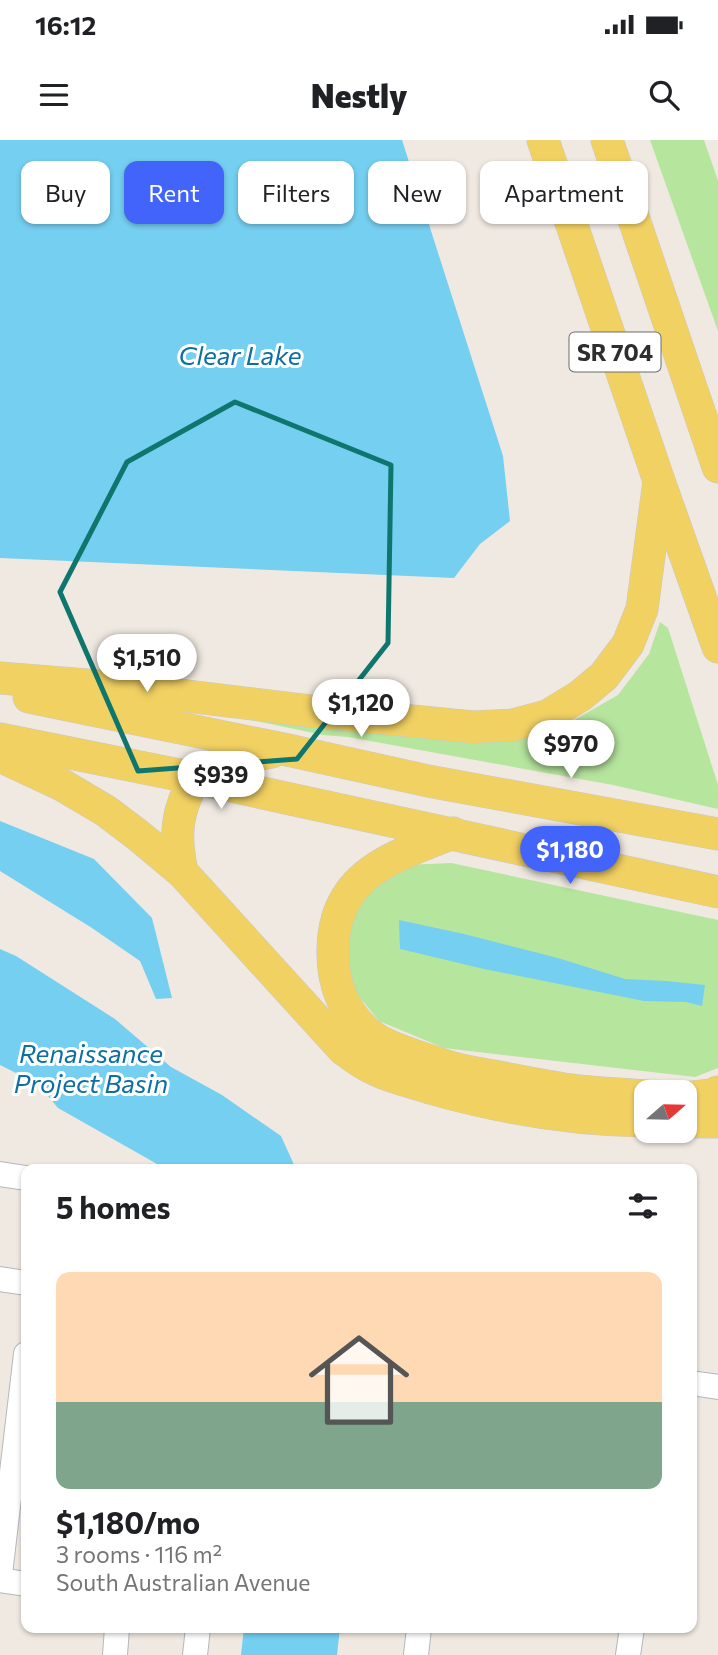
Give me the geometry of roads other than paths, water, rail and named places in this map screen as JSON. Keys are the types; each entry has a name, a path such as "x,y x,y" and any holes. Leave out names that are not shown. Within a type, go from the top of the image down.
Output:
{"main road":[{"name":"SR 704","path":"543,140 718,647"},
{"name":"SR 704","path":"607,140 718,467"},
{"path":"675,341 718,425"},
{"path":"0,678 112,687 473,727 513,725 547,716 580,696 604,676 628,644 642,609 659,481"},
{"path":"0,691 440,783 711,832"},
{"path":"0,739 453,833 708,890"},
{"path":"182,872 177,847 180,808 194,778 215,765 283,749"},
{"path":"0,756 62,785 106,811 182,872 343,1049 364,1064 394,1078 465,1098 609,1121 634,1121"},
{"path":"453,833 379,865 360,879 346,896 333,936 335,981 343,1003 357,1023 373,1038 457,1069 571,1090 634,1095"},
{"path":"697,1097 711,1096 718,1092"},
{"path":"697,1122 718,1122"}],"street":[{"path":"0,1174 21,1177"},
{"path":"0,1279 21,1282"},
{"path":"697,1384 718,1387"},
{"path":"21,1397 0,1577 21,1583"},
{"path":"115,1655 117,1633"},
{"path":"195,1655 197,1633"},
{"path":"416,1655 418,1633"},
{"path":"628,1655 631,1633"}],"water":[{"name":"Clear Lake","path":"0,140 402,140 409,161 368,161 368,224 429,224 503,456 510,521 480,544 454,578 0,558"},
{"path":"0,821 94,859 152,918 172,998 156,999 140,961 0,871"},
{"path":"399,920 558,958 625,979 705,985 702,1006 686,1002 644,1001 400,949"},
{"name":"Renaissance Project Basin","path":"0,949 16,956 115,1019 171,1067 222,1095 281,1136 294,1164 157,1164 58,1108 38,1084 0,1065"},
{"path":"243,1633 339,1633 337,1655 241,1655"}]}
